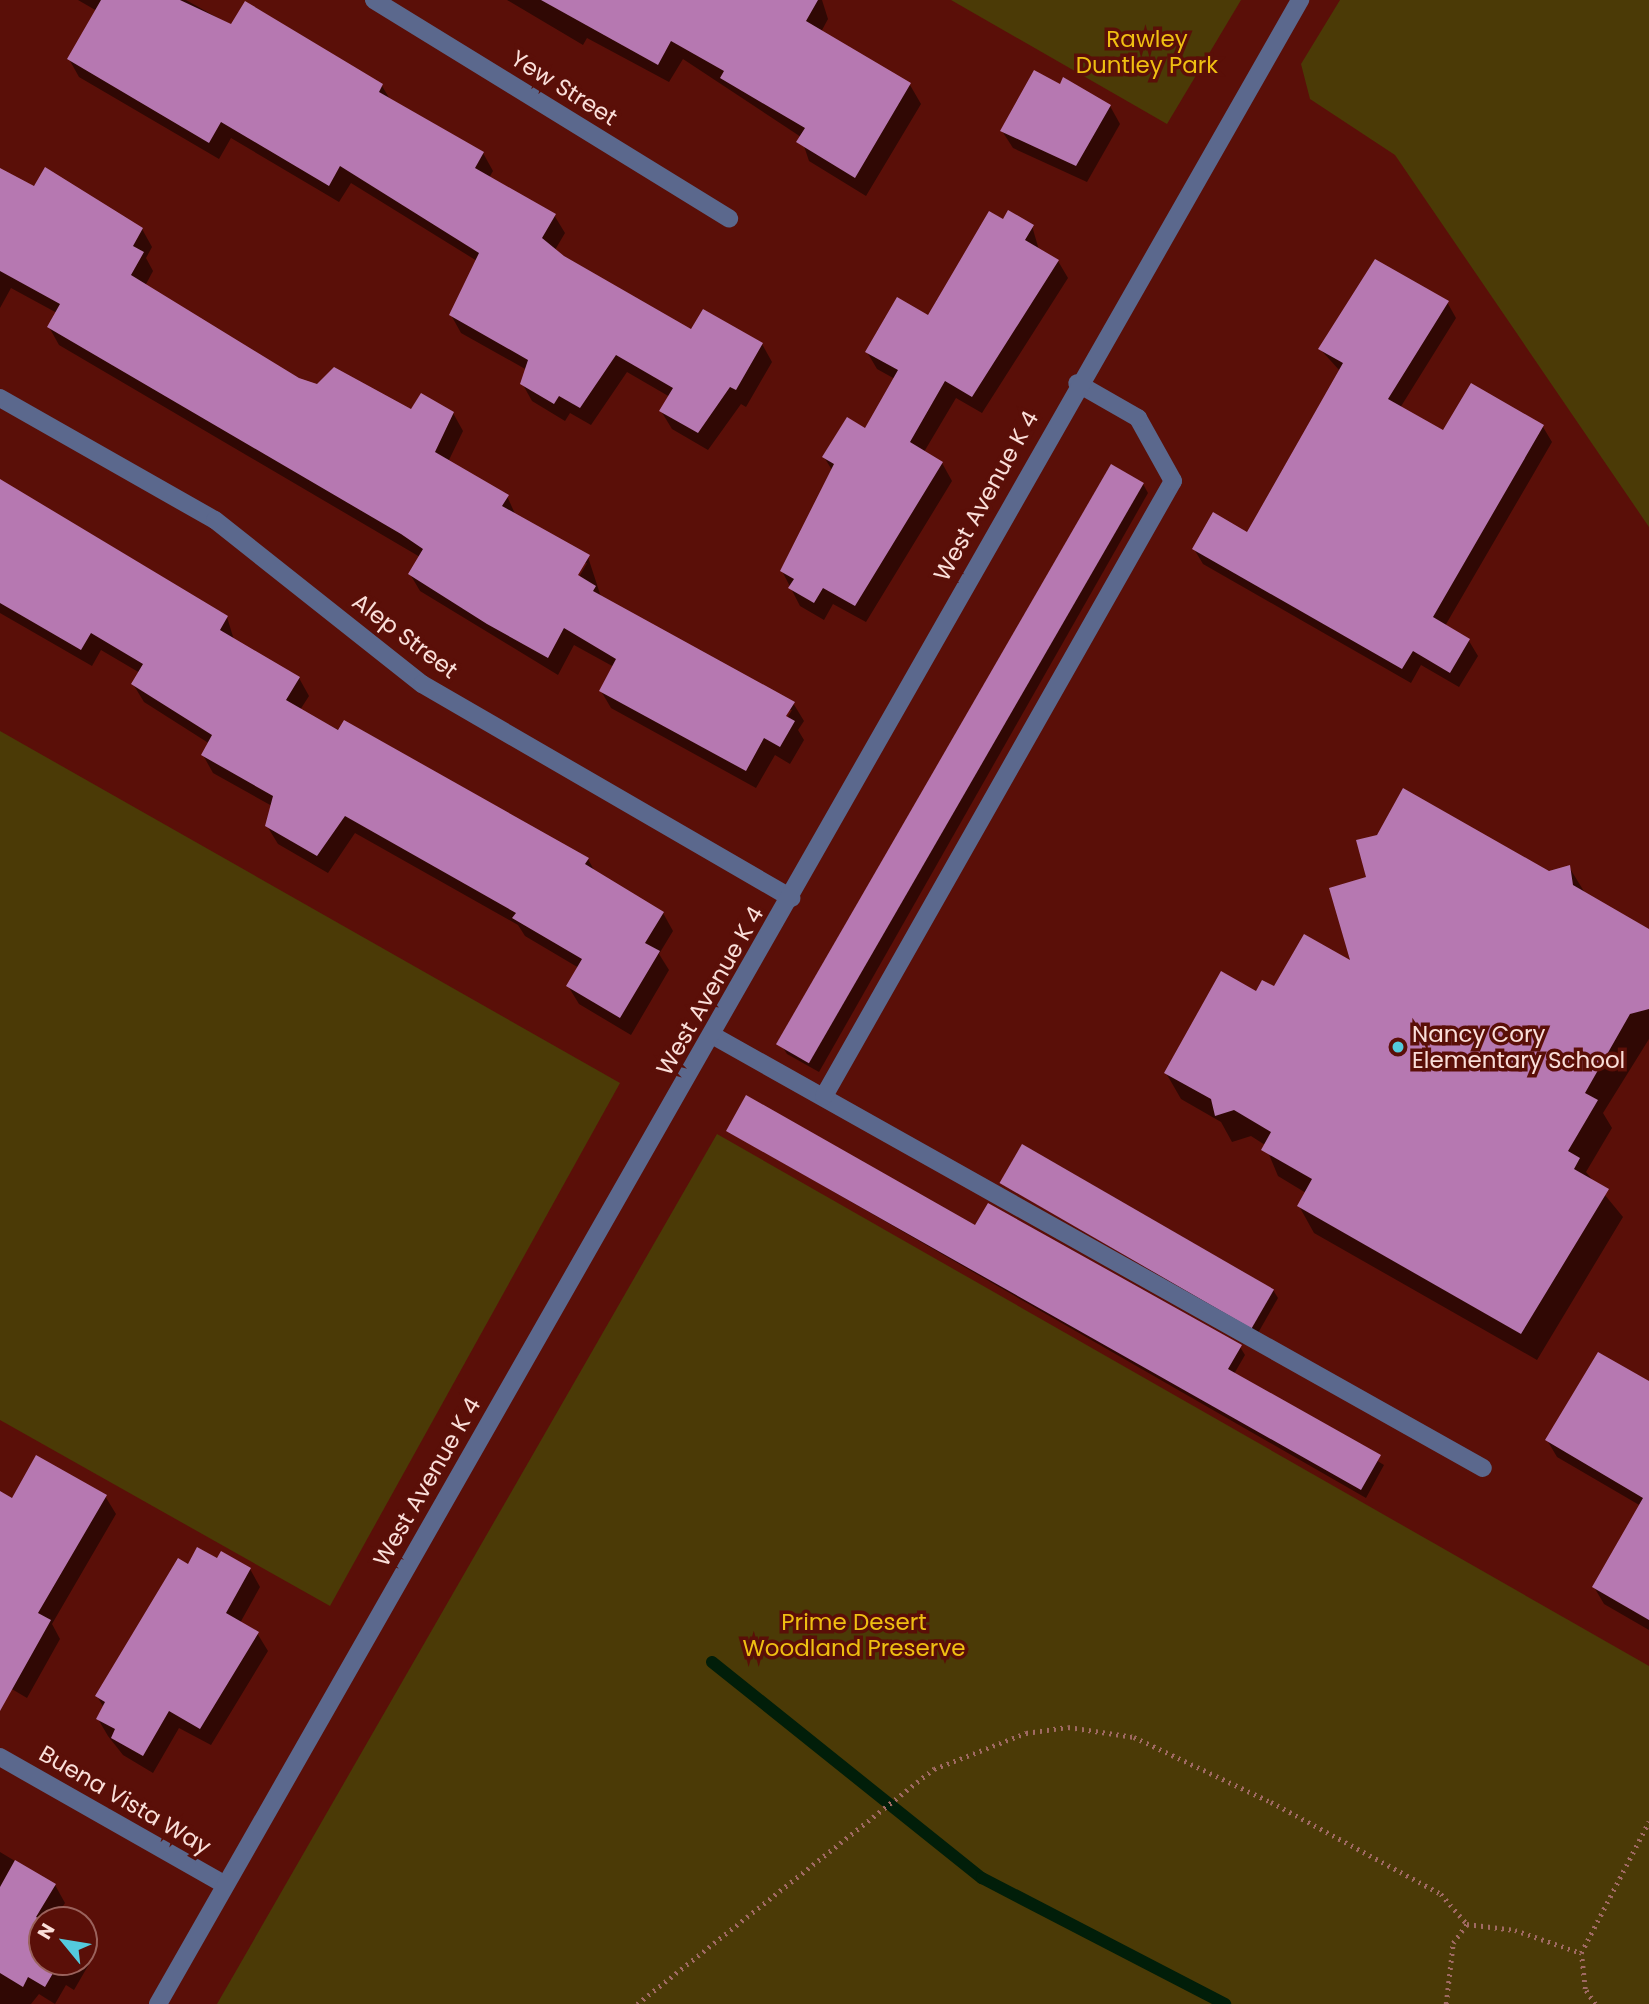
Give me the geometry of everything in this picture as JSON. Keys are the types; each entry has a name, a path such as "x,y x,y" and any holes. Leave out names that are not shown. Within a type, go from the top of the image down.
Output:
{"street":[{"name":"Yew Street","path":"374,0 729,218"},
{"name":"West Avenue K 4","path":"158,2004 791,898 1077,383 1300,0"},
{"path":"824,1096 1172,481 1138,418 1077,383"},
{"name":"Alep Street","path":"0,398 215,520 422,684 791,898"},
{"path":"712,1035 1483,1468"},
{"name":"Buena Vista Way","path":"0,1757 225,1885"}],"path":[{"path":"637,2004 898,1793 934,1769 1026,1733 1105,1729 1271,1802 1418,1880 1454,1903 1467,1924"},
{"path":"1595,2004 1585,1989 1581,1953 1649,1821"},
{"path":"1467,1924 1515,1930 1581,1953"},
{"path":"1446,2004 1453,1943 1467,1924"}],"green space":[{"name":"Rawley Duntley Park","path":"951,0 1241,0 1167,124"},
{"path":"1340,0 1649,0 1649,527 1395,155 1310,99 1301,64"},
{"path":"0,731 620,1083 330,1606 0,1420"},
{"name":"Prime Desert Woodland Preserve","path":"717,1134 1649,1666 1649,2004 217,2004"}],"building":[{"path":"101,0 180,0 231,24 245,1 383,84 379,92 484,152 475,168 556,214 542,238 564,256 691,329 703,309 763,343 736,390 730,387 698,433 659,411 673,388 616,355 580,408 559,396 554,404 520,384 528,360 449,315 479,253 340,166 329,186 221,122 209,143 67,59"},
{"path":"541,0 818,0 806,21 911,83 855,178 796,142 805,128 720,78 724,71 671,41 658,65"},
{"path":"1034,70 1060,84 1063,77 1111,105 1076,166 1000,131"},
{"path":"45,167 143,228 133,246 144,252 131,275 299,378 317,384 334,367 411,409 421,393 454,412 435,452 509,495 502,506 590,555 578,575 596,586 593,591 795,702 786,716 795,721 780,747 764,738 746,771 599,691 616,659 564,628 548,658 487,624 408,574 423,549 401,534 47,327 60,304 0,271 0,168 34,186"},
{"path":"1008,210 1034,225 1025,240 1059,260 972,397 945,381 910,442 943,462 855,606 823,588 814,603 788,588 794,579 780,571 834,464 822,457 847,417 865,428 898,370 865,352 897,297 928,315 989,211 1003,219"},
{"path":"1375,259 1449,301 1388,399 1443,430 1471,383 1544,425 1433,617 1470,639 1450,673 1413,651 1402,669 1192,549 1213,512 1247,532 1343,363 1318,349"},
{"path":"1111,464 1144,483 809,1063 776,1044"},
{"path":"0,479 228,616 220,630 300,677 286,700 338,730 344,720 589,858 585,864 664,912 645,943 660,951 620,1018 566,986 582,959 512,918 516,913 345,816 317,856 265,826 273,796 201,755 212,735 131,684 143,664 91,633 81,650 0,603"},
{"path":"1403,788 1549,871 1570,865 1573,885 1649,929 1649,1009 1630,1014 1585,1093 1598,1100 1568,1151 1580,1158 1574,1169 1609,1189 1521,1334 1297,1206 1312,1179 1261,1150 1271,1132 1234,1110 1215,1116 1211,1099 1164,1073 1221,971 1256,991 1262,980 1274,986 1304,934 1350,960 1329,888 1366,877 1356,840 1377,835"},
{"path":"746,1095 975,1225 988,1203 1242,1345 1228,1369 1381,1455 1361,1490 726,1131"},
{"path":"1022,1144 1274,1290 1252,1328 1000,1183"},
{"path":"1598,1352 1649,1381 1649,1620 1592,1587 1643,1498 1545,1440"},
{"path":"36,1455 107,1495 38,1613 51,1620 0,1711 0,1491 12,1498"},
{"path":"197,1547 217,1558 221,1551 251,1568 226,1613 259,1632 200,1729 169,1711 143,1756 111,1738 115,1729 96,1719 105,1702 95,1696 178,1558 188,1564"},
{"path":"15,1860 56,1884 43,1906 28,1906 28,1976 51,1976 45,1987 28,1977 23,1987 0,1973 0,1887"}],"waterway":[{"path":"712,1662 982,1878 1225,2004"}],"place":[{"name":"Nancy Cory Elementary School","path":"1398,1047"}]}
